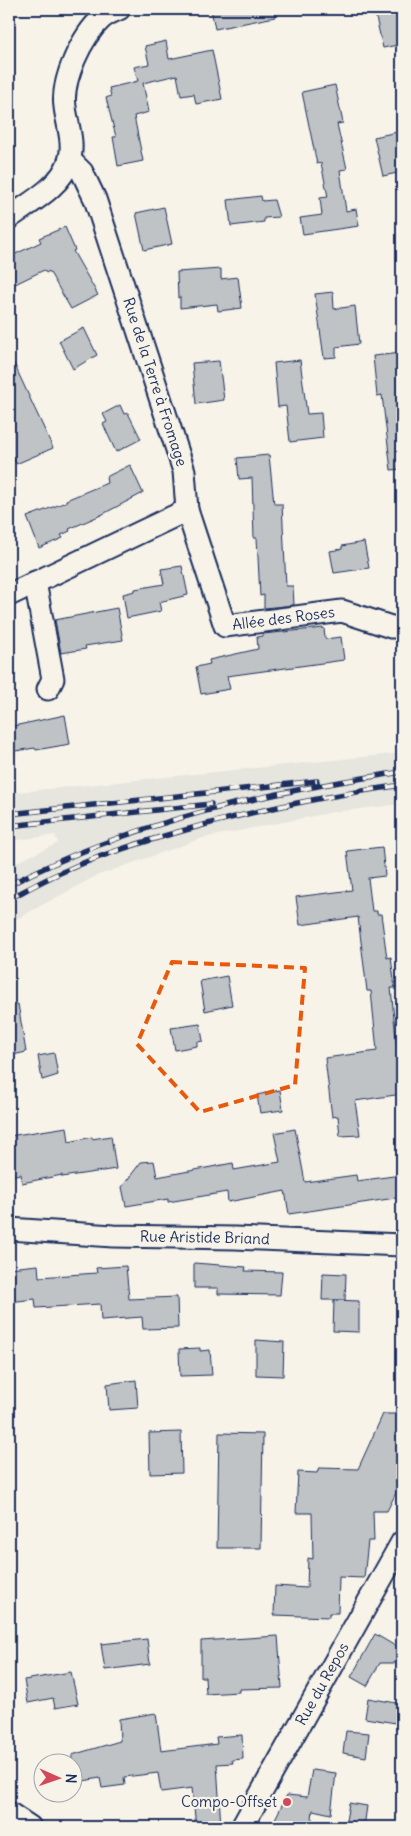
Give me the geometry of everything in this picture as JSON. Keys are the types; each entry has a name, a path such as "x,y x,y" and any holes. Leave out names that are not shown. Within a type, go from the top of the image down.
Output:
{"street":[{"path":"9,218 60,178 70,160 71,143 64,105 66,82 79,48 107,12"},
{"name":"Rue de la Terre à Fromage","path":"70,160 82,172 95,199 184,471 187,510"},
{"path":"9,595 187,510"},
{"name":"Allée des Roses","path":"187,510 225,626 342,611 391,627 402,627"},
{"path":"35,582 53,679 48,689"},
{"name":"Rue Aristide Briand","path":"9,1230 113,1236 235,1238 402,1245"},
{"name":"Rue du Repos","path":"242,1827 402,1542"},
{"path":"9,1813 30,1827"}],"highlighted area":[{"path":"172,962 305,968 295,1085 200,1112 137,1044"}],"shaded area":[{"path":"402,753 402,804 334,812 203,838 96,876 9,923 9,866 58,843 55,835 9,841 9,793"}],"building":[{"path":"211,9 274,9 275,17 215,29"},
{"path":"374,9 402,9 402,44 383,48"},
{"path":"166,41 169,59 212,50 222,99 196,104 194,94 181,96 177,75 143,83 149,112 134,116 143,161 118,166 113,137 116,137 106,98 111,96 109,88 138,81 134,67 149,64 145,46"},
{"path":"335,85 343,123 337,124 347,169 340,170 346,211 356,209 359,226 303,234 300,218 322,215 320,198 328,197 321,163 317,164 302,92"},
{"path":"402,131 402,172 383,176 374,137"},
{"path":"261,196 262,201 274,200 279,217 264,218 264,222 231,226 228,200"},
{"path":"164,207 172,244 144,250 136,213"},
{"path":"65,227 75,250 73,251 98,295 71,309 49,271 46,273 44,270 9,287 9,257 41,242 39,238"},
{"path":"221,269 221,279 238,277 242,308 218,311 217,304 180,308 177,272"},
{"path":"333,292 334,309 355,306 359,344 336,347 336,357 324,358 315,294"},
{"path":"84,328 97,355 73,369 59,341"},
{"path":"9,353 53,448 16,464 9,448"},
{"path":"402,353 402,469 391,470 382,395 377,396 373,356"},
{"path":"300,360 307,414 321,413 323,438 290,442 286,406 278,407 274,363"},
{"path":"219,361 224,400 196,404 192,363"},
{"path":"120,405 124,414 128,413 141,439 116,452 103,424 107,422 103,414"},
{"path":"269,455 274,504 282,504 286,586 293,586 294,605 264,608 264,595 260,596 257,538 254,538 252,478 239,479 237,458"},
{"path":"130,465 143,493 69,529 70,531 61,535 63,538 39,548 27,517 107,483 106,477"},
{"path":"364,542 369,568 334,573 330,551 342,549 342,546"},
{"path":"182,566 188,595 159,602 161,611 127,618 123,594 135,591 135,589 164,584 161,569"},
{"path":"117,608 123,640 85,646 86,649 61,653 55,620"},
{"path":"324,628 325,639 341,637 344,660 227,676 230,689 201,694 196,667 210,664 209,660 258,649 257,637 263,636 263,634"},
{"path":"65,715 70,744 36,750 35,748 9,752 9,727"},
{"path":"382,847 385,876 368,878 372,911 377,911 377,914 381,914 387,958 391,957 395,988 391,988 399,1068 402,1068 402,1094 355,1101 360,1135 340,1136 338,1116 332,1117 325,1058 377,1051 371,991 367,991 358,917 300,925 296,897 352,890 347,851"},
{"path":"227,976 232,1005 205,1011 200,981"},
{"path":"18,1004 26,1052 9,1056 9,1005"},
{"path":"200,1024 203,1041 197,1042 197,1046 175,1050 171,1028"},
{"path":"54,1053 58,1075 42,1080 38,1056"},
{"path":"280,1090 283,1110 260,1113 257,1095"},
{"path":"67,1127 69,1142 92,1137 92,1139 111,1136 116,1169 62,1177 62,1175 22,1183 21,1174 9,1176 9,1136"},
{"path":"295,1129 305,1182 356,1175 357,1181 401,1175 402,1197 289,1214 285,1191 228,1202 227,1192 168,1202 168,1199 126,1206 122,1187 141,1162 154,1161 157,1177 233,1163 234,1170 280,1162 274,1133"},
{"path":"194,1263 246,1267 245,1271 282,1272 280,1295 218,1294 218,1288 194,1288"},
{"path":"38,1265 39,1277 97,1273 96,1268 126,1266 129,1299 177,1297 178,1328 143,1329 142,1317 101,1320 100,1304 36,1308 35,1299 9,1302 9,1268"},
{"path":"323,1273 346,1274 345,1300 322,1300"},
{"path":"334,1300 359,1301 359,1332 333,1331"},
{"path":"256,1340 284,1342 283,1376 256,1375"},
{"path":"200,1348 200,1351 210,1350 212,1375 180,1376 179,1349"},
{"path":"136,1380 138,1408 109,1410 107,1384"},
{"path":"383,1414 402,1414 402,1481 387,1511 373,1511 374,1541 368,1541 364,1578 339,1577 338,1613 329,1613 329,1617 274,1615 275,1586 307,1588 308,1558 313,1559 312,1513 296,1513 298,1472 317,1473 319,1468 358,1469"},
{"path":"181,1432 182,1473 150,1474 149,1433"},
{"path":"219,1433 263,1434 261,1548 217,1548"},
{"path":"375,1634 402,1650 402,1663 380,1663 367,1686 351,1677"},
{"path":"278,1636 282,1688 239,1689 239,1692 206,1694 205,1677 201,1677 201,1641"},
{"path":"147,1639 150,1664 105,1670 101,1644"},
{"path":"71,1672 78,1704 55,1708 53,1698 28,1703 24,1680"},
{"path":"368,1698 402,1704 402,1724 365,1718"},
{"path":"156,1713 161,1751 217,1744 216,1737 242,1735 243,1759 232,1760 233,1763 217,1764 221,1827 196,1827 192,1788 161,1792 158,1773 124,1777 125,1785 102,1788 100,1778 82,1781 82,1754 75,1754 120,1741 119,1719"},
{"path":"346,1731 369,1733 366,1757 343,1753"},
{"path":"312,1770 336,1773 331,1814 313,1810 311,1827 271,1827 287,1795 307,1797"},
{"path":"349,1803 367,1806 364,1827 345,1827"}],"railway":[{"path":"9,885 55,863 103,844 201,812 301,789 402,772"},
{"path":"9,814 317,781"},
{"path":"9,899 45,880 118,850 199,826 285,805 402,785"},
{"path":"9,826 211,804"}],"place":[{"name":"Compo-Offset","path":"287,1802"}]}
